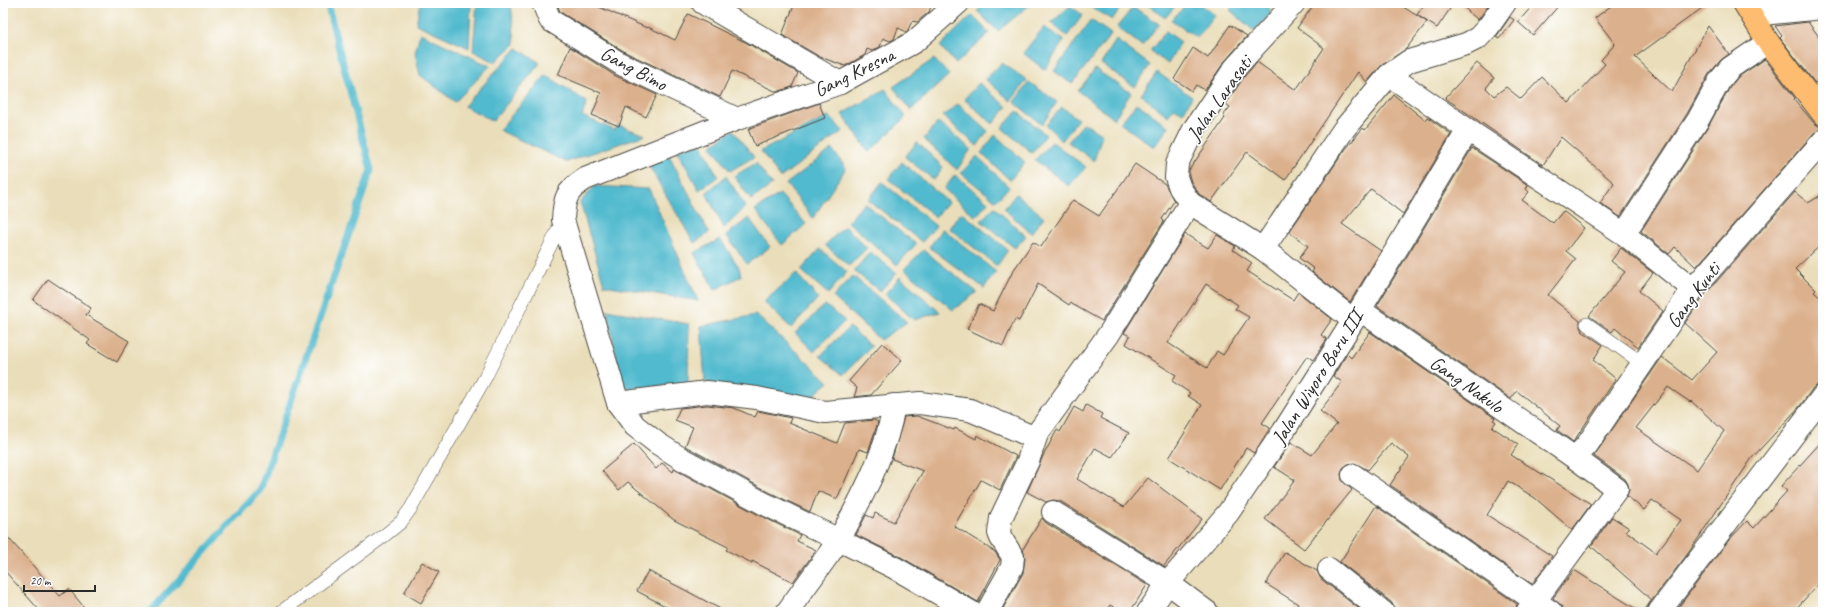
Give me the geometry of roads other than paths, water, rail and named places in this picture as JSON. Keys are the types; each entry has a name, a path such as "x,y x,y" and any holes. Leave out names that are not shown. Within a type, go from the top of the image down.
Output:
{"highway":[{"path":"1748,9 1768,42 1823,114"}],"street":[{"name":"Gang Bimo","path":"543,3 550,20 621,64 737,119"},
{"path":"703,3 840,83"},
{"name":"Gang Kresna","path":"566,204 584,179 737,119 840,83 914,42 958,3"},
{"name":"Jalan Larasati","path":"1190,203 1180,188 1176,177 1177,164 1194,129 1234,69 1294,3"},
{"path":"1263,249 1344,129 1389,75 1409,61 1466,44 1478,38 1490,26 1505,3"},
{"path":"1748,9 1823,8"},
{"path":"1624,234 1698,120 1720,80 1730,68 1768,42"},
{"path":"1389,75 1468,130 1624,234 1693,289"},
{"name":"Jalan Wiyoro Baru III","path":"1148,612 1168,583 1228,513 1283,432 1468,130"},
{"name":"Gang Kunti","path":"1575,458 1588,445 1693,289 1823,141"},
{"path":"987,612 1012,567 1013,557 999,533 1002,518 1028,461 1038,434 1109,334 1190,203"},
{"name":"Gang Nakulo","path":"1190,203 1263,249 1356,315 1575,458 1617,489 1538,608"},
{"path":"566,204 618,403 635,426 682,459 763,503 895,568 971,612"},
{"path":"618,403 707,392 757,398 825,412 920,403 970,410 1026,434 1033,436 1038,434"},
{"path":"1659,612 1823,396"},
{"path":"787,612 839,540 869,480 892,420 894,405"},
{"path":"1353,474 1538,608"},
{"path":"1053,512 1168,583 1207,612"},
{"path":"1329,569 1383,612"}],"lane":[{"path":"281,612 385,535 401,522 411,508 485,378 566,204"},
{"path":"1587,324 1643,364"}],"water":[{"path":"420,3 471,3 469,48 416,24"},
{"path":"477,3 511,3 515,44 495,62 473,51"},
{"path":"985,3 1032,3 998,31 977,11"},
{"path":"1083,3 1124,3 1112,20"},
{"path":"1145,3 1178,3 1165,18"},
{"path":"1188,3 1199,3 1215,15 1197,38 1171,20"},
{"path":"1235,3 1267,3 1271,13 1254,31 1230,10"},
{"path":"1070,6 1083,15 1067,36 1051,23"},
{"path":"1133,7 1159,24 1142,46 1117,27"},
{"path":"972,15 989,33 956,64 940,46"},
{"path":"1091,20 1111,34 1072,84 1054,71"},
{"path":"1044,27 1064,40 1045,70 1023,53"},
{"path":"1166,31 1181,42 1168,64 1150,51"},
{"path":"420,33 490,66 455,102 420,75 415,53"},
{"path":"1116,40 1150,65 1135,87 1101,64"},
{"path":"517,48 540,63 493,121 464,106"},
{"path":"934,59 949,75 911,110 893,87"},
{"path":"1002,63 1027,80 1011,101 985,79"},
{"path":"1095,69 1131,93 1114,119 1078,91"},
{"path":"1157,72 1192,97 1183,113 1174,108 1168,116 1141,95"},
{"path":"546,75 587,102 582,116 615,130 618,125 645,135 566,162 499,130"},
{"path":"1029,82 1057,102 1042,125 1014,102"},
{"path":"979,83 1007,107 993,124 964,99"},
{"path":"885,89 906,117 869,152 842,114"},
{"path":"1137,103 1169,127 1154,147 1120,123"},
{"path":"958,104 988,131 977,146 943,116"},
{"path":"1062,107 1078,119 1062,141 1046,125"},
{"path":"1017,111 1046,135 1032,153 1002,128"},
{"path":"829,116 843,131 780,178 761,151"},
{"path":"938,122 971,149 957,170 924,139"},
{"path":"1084,123 1102,135 1094,161 1068,142"},
{"path":"733,130 754,157 730,171 711,146"},
{"path":"995,135 1025,162 1010,180 981,153"},
{"path":"917,142 943,167 934,180 905,157"},
{"path":"1052,142 1086,167 1069,186 1035,160"},
{"path":"701,143 718,177 699,190 677,150"},
{"path":"832,149 846,168 813,218 786,184"},
{"path":"669,155 709,233 694,243 649,166"},
{"path":"977,156 1009,187 996,201 961,173"},
{"path":"902,162 948,202 936,217 888,179"},
{"path":"756,163 772,185 751,200 734,176"},
{"path":"955,175 988,202 976,217 944,189"},
{"path":"726,176 746,207 724,228 706,193"},
{"path":"882,182 936,226 922,242 868,200"},
{"path":"595,186 649,189 698,301 604,285 580,202"},
{"path":"780,194 806,224 782,245 755,210"},
{"path":"1016,194 1044,217 1031,233 1004,209"},
{"path":"864,203 916,244 897,265 848,222"},
{"path":"994,207 1026,236 1015,248 981,221"},
{"path":"961,212 1008,250 997,266 949,228"},
{"path":"749,218 770,247 747,264 726,235"},
{"path":"845,226 867,248 849,266 825,245"},
{"path":"943,229 996,272 984,288 929,247"},
{"path":"720,239 739,267 741,276 715,290 694,253"},
{"path":"820,249 847,272 828,294 801,270"},
{"path":"923,250 977,292 953,310 904,269"},
{"path":"870,252 897,273 880,291 854,271"},
{"path":"796,273 818,298 791,328 764,302"},
{"path":"853,276 907,322 880,340 833,297"},
{"path":"900,277 940,312 914,320 885,294"},
{"path":"825,305 845,321 814,352 795,333"},
{"path":"607,310 689,324 688,384 623,389"},
{"path":"756,315 829,382 808,400 705,382 701,326"},
{"path":"849,327 871,346 843,375 820,356"}],"waterway":[{"path":"150,612 260,490 371,170 327,3"}]}
